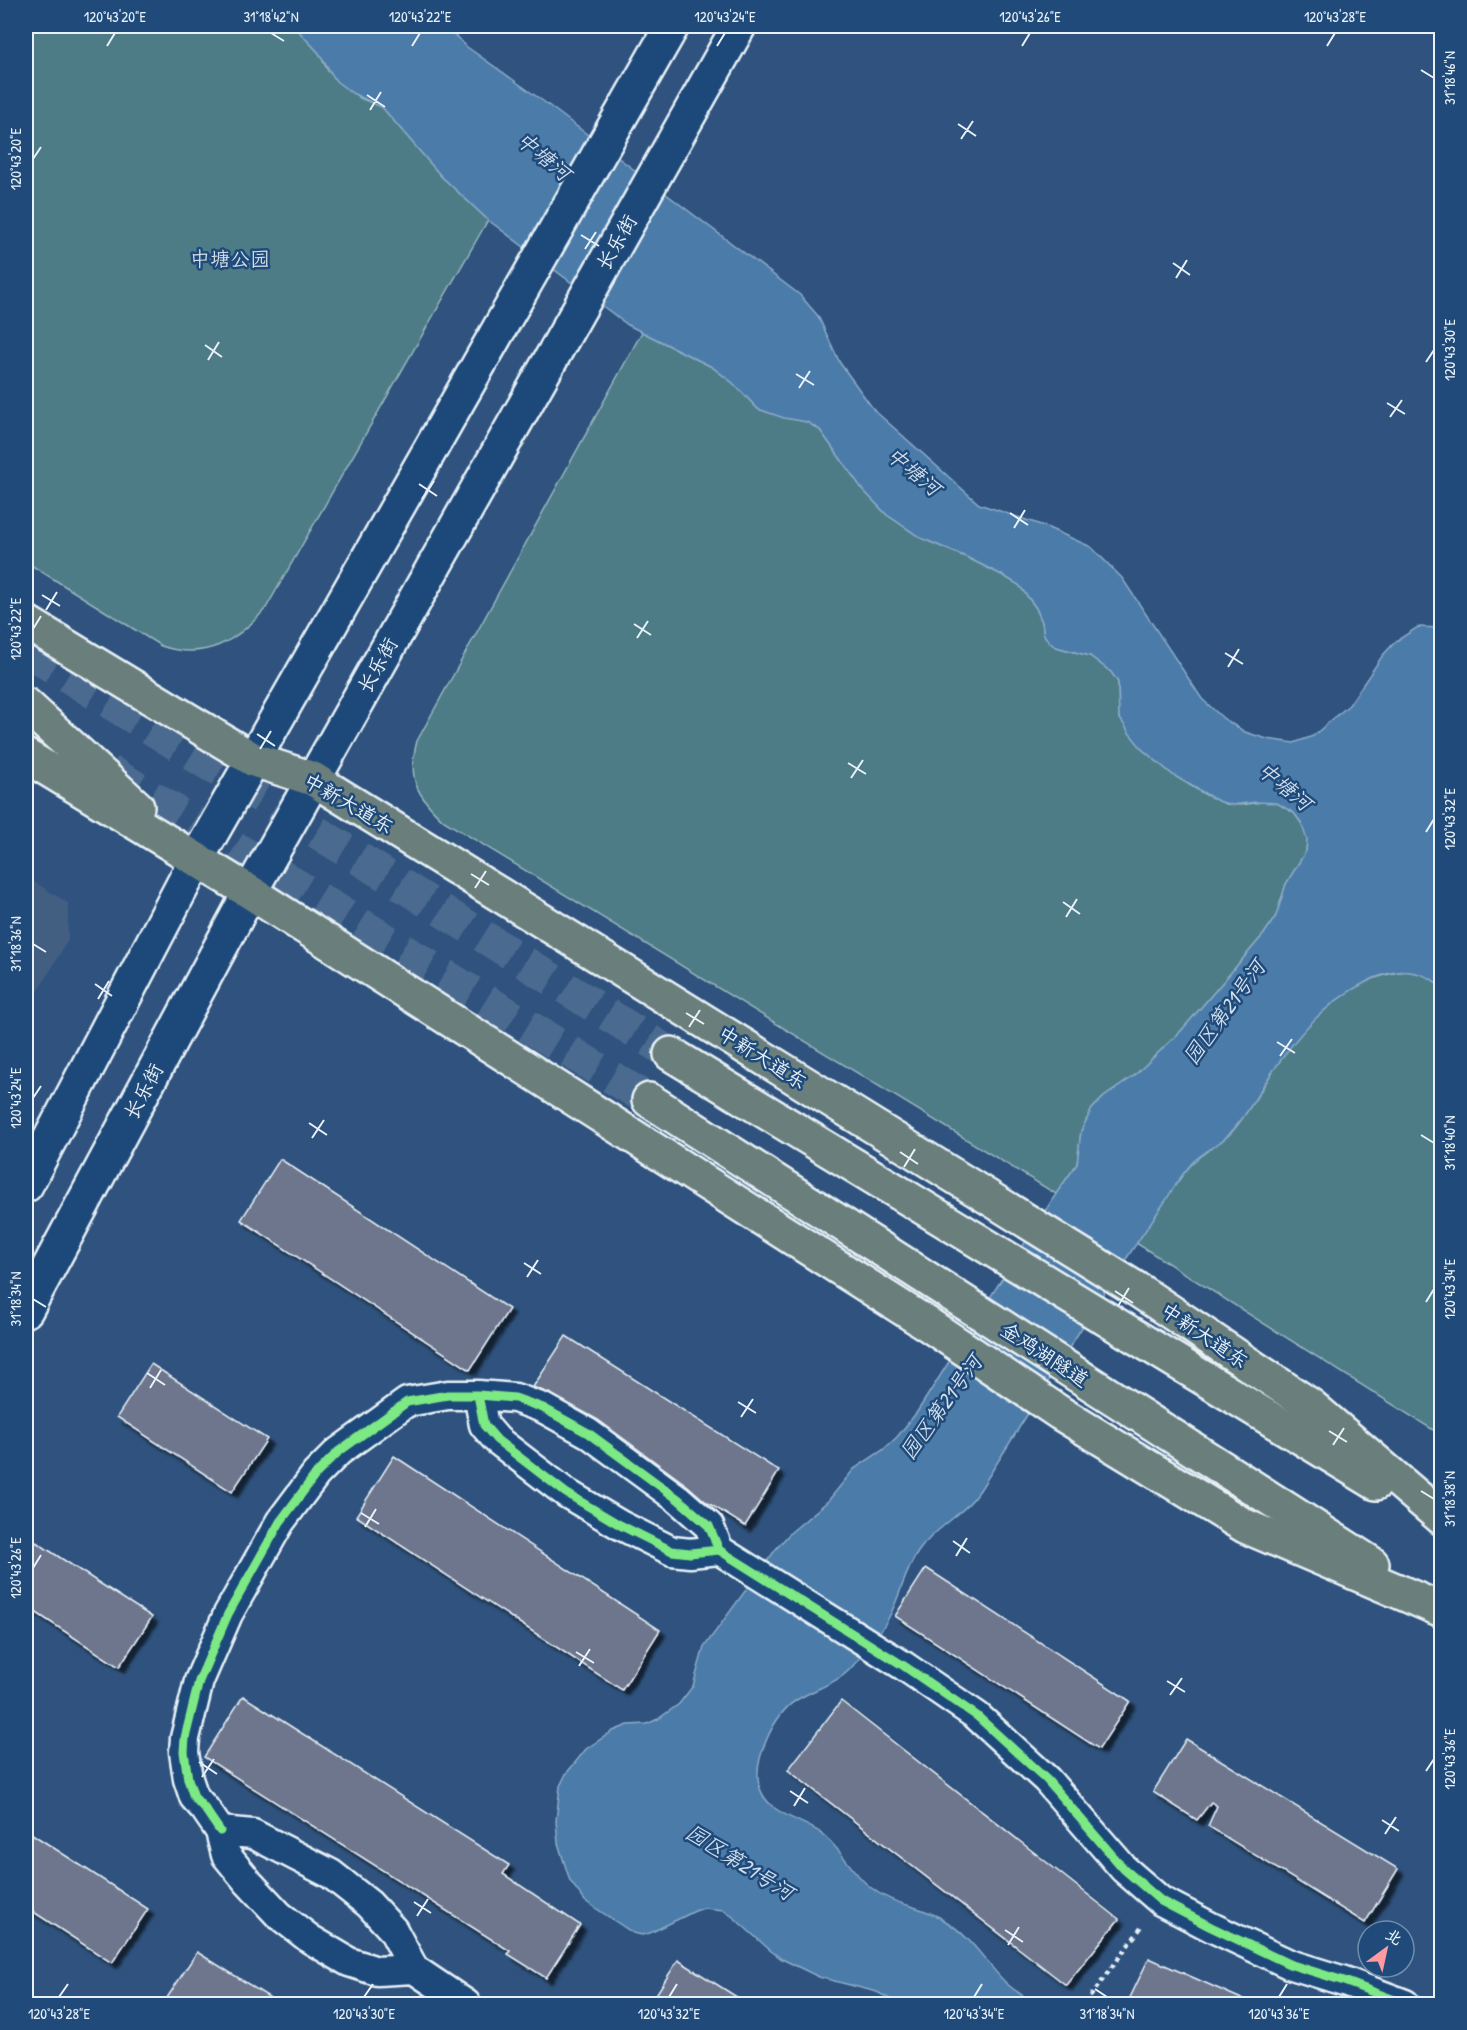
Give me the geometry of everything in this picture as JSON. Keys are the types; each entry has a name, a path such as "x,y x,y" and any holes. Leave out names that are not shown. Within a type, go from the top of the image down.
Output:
{"main road":[{"path":"26,1185 196,860 672,26"},
{"name":"长乐街","path":"26,1310 250,892 564,331 739,26"},
{"name":"中新大道东","path":"26,622 254,760 313,779 1138,1290 1311,1406 1442,1518"},
{"path":"26,705 196,860"},
{"path":"26,756 250,892 929,1325 1060,1413 1245,1526 1442,1609"},
{"path":"671,1054 1442,1523"},
{"name":"金鸡湖隧道","path":"649,1100 1442,1609"}],"street":[{"path":"414,1969 377,1971 349,1962 310,1939 279,1915 226,1855 220,1831 194,1797 184,1752 185,1738 199,1681 228,1614 280,1522 297,1498 338,1452 407,1402 448,1395 478,1395 515,1398 543,1408 588,1433 678,1499 709,1526 719,1550 977,1716 1047,1780 1124,1869 1161,1901 1289,1964 1344,1980 1405,2004"},
{"path":"478,1395 484,1425 496,1440 566,1493 620,1526 672,1551 690,1553 719,1550"},
{"path":"220,1831 253,1834 331,1874 369,1904 393,1930 414,1969 466,2004"}],"path":[{"path":"1085,2004 1161,1901"}],"shaded area":[{"path":"26,877 68,903 68,940 26,1012"}],"green space":[{"name":"中塘公园","path":"26,26 294,26 319,53 328,71 360,98 382,107 441,176 488,220 266,608 244,630 220,645 192,651 161,646 26,562"},
{"path":"642,332 712,367 733,383 758,409 807,422 820,430 863,490 887,515 921,538 966,557 1019,585 1036,608 1044,635 1049,642 1056,647 1090,656 1111,672 1118,682 1119,717 1143,750 1173,775 1226,804 1241,805 1269,801 1277,803 1294,813 1304,827 1307,840 1306,851 1286,884 1276,916 1264,934 1181,1031 1134,1076 1104,1097 1092,1109 1081,1131 1077,1164 1056,1194 444,821 427,803 416,785 413,765 417,741"},
{"path":"1407,971 1426,975 1441,986 1441,1435 1136,1243 1191,1164 1238,1125 1280,1060 1304,1028 1334,1001 1351,990 1387,974"}],"water":[{"path":"294,26 445,26 467,47 543,101 800,295 818,316 840,363 874,410 979,504 1044,526 1091,547 1122,578 1202,699 1224,719 1245,732 1267,739 1294,743 1313,736 1349,705 1383,655 1396,641 1418,627 1441,628 1441,986 1423,975 1414,973 1385,974 1350,991 1308,1026 1284,1055 1235,1127 1224,1139 1194,1161 1182,1176 1110,1284 980,1490 966,1507 933,1535 918,1552 891,1613 873,1641 846,1673 795,1701 787,1708 773,1727 762,1751 759,1763 759,1785 769,1803 784,1814 821,1833 863,1881 879,1894 935,1915 954,1927 971,1942 1006,1983 1036,2004 899,2004 877,1992 819,1977 782,1959 723,1910 704,1908 650,1933 642,1935 633,1933 585,1901 570,1881 558,1843 556,1821 560,1786 566,1774 586,1749 613,1731 628,1725 647,1724 679,1704 693,1686 704,1647 776,1549 790,1533 828,1501 854,1469 883,1450 897,1437 917,1412 1077,1164 1081,1131 1092,1109 1104,1097 1134,1076 1181,1031 1264,934 1276,916 1286,884 1306,851 1307,840 1301,822 1294,813 1277,803 1256,802 1232,805 1218,801 1173,775 1143,750 1119,717 1118,682 1111,672 1090,656 1056,647 1049,642 1044,635 1036,608 1019,585 966,557 921,538 887,515 863,490 820,430 807,422 784,418 758,409 733,383 712,367 628,325 488,220 441,176 382,107 352,93 336,81 319,53"}],"building":[{"path":"280,1159 509,1309 470,1370 241,1220"},
{"path":"566,1336 779,1471 745,1526 705,1501 598,1420 551,1394 533,1387"},
{"path":"151,1364 267,1439 232,1492 117,1417"},
{"path":"394,1456 660,1630 622,1690 356,1516"},
{"path":"36,1542 152,1617 119,1667 26,1606 26,1558"},
{"path":"926,1568 1130,1701 1099,1749 895,1616"},
{"path":"243,1696 509,1865 503,1874 580,1925 546,1978 508,1954 510,1951 204,1757"},
{"path":"841,1701 1119,1919 1066,1985 788,1770"},
{"path":"1186,1739 1398,1869 1367,1919 1359,1919 1208,1826 1217,1806 1211,1802 1197,1820 1153,1792"},
{"path":"26,1830 148,1909 112,1963 26,1907"},
{"path":"197,1952 280,2004 163,2004"},
{"path":"1149,1958 1253,2004 1127,2004"},
{"path":"678,1960 748,2004 650,2004"}],"tunnel":[{"path":"26,650 671,1054"},
{"path":"109,771 649,1100"}],"cycle path":[{"path":"220,1831 194,1797 188,1779 184,1752 185,1738 199,1681 228,1614 280,1522 316,1474 338,1452 407,1402 448,1395 478,1395 484,1425 497,1440 566,1493 620,1525 672,1551 690,1553 719,1550 709,1526 678,1499 588,1433 543,1408 515,1398 478,1395"},
{"path":"719,1550 904,1666 977,1716 1047,1780 1124,1869 1161,1901 1289,1964 1344,1981 1405,2004"}],"water label":[{"name":"中塘河","path":"544,156"},
{"name":"中塘河","path":"914,471"},
{"name":"中塘河","path":"1285,786"},
{"name":"园区第21号河","path":"1224,1012"},
{"name":"园区第21号河","path":"941,1407"},
{"name":"园区第21号河","path":"740,1862"}]}
